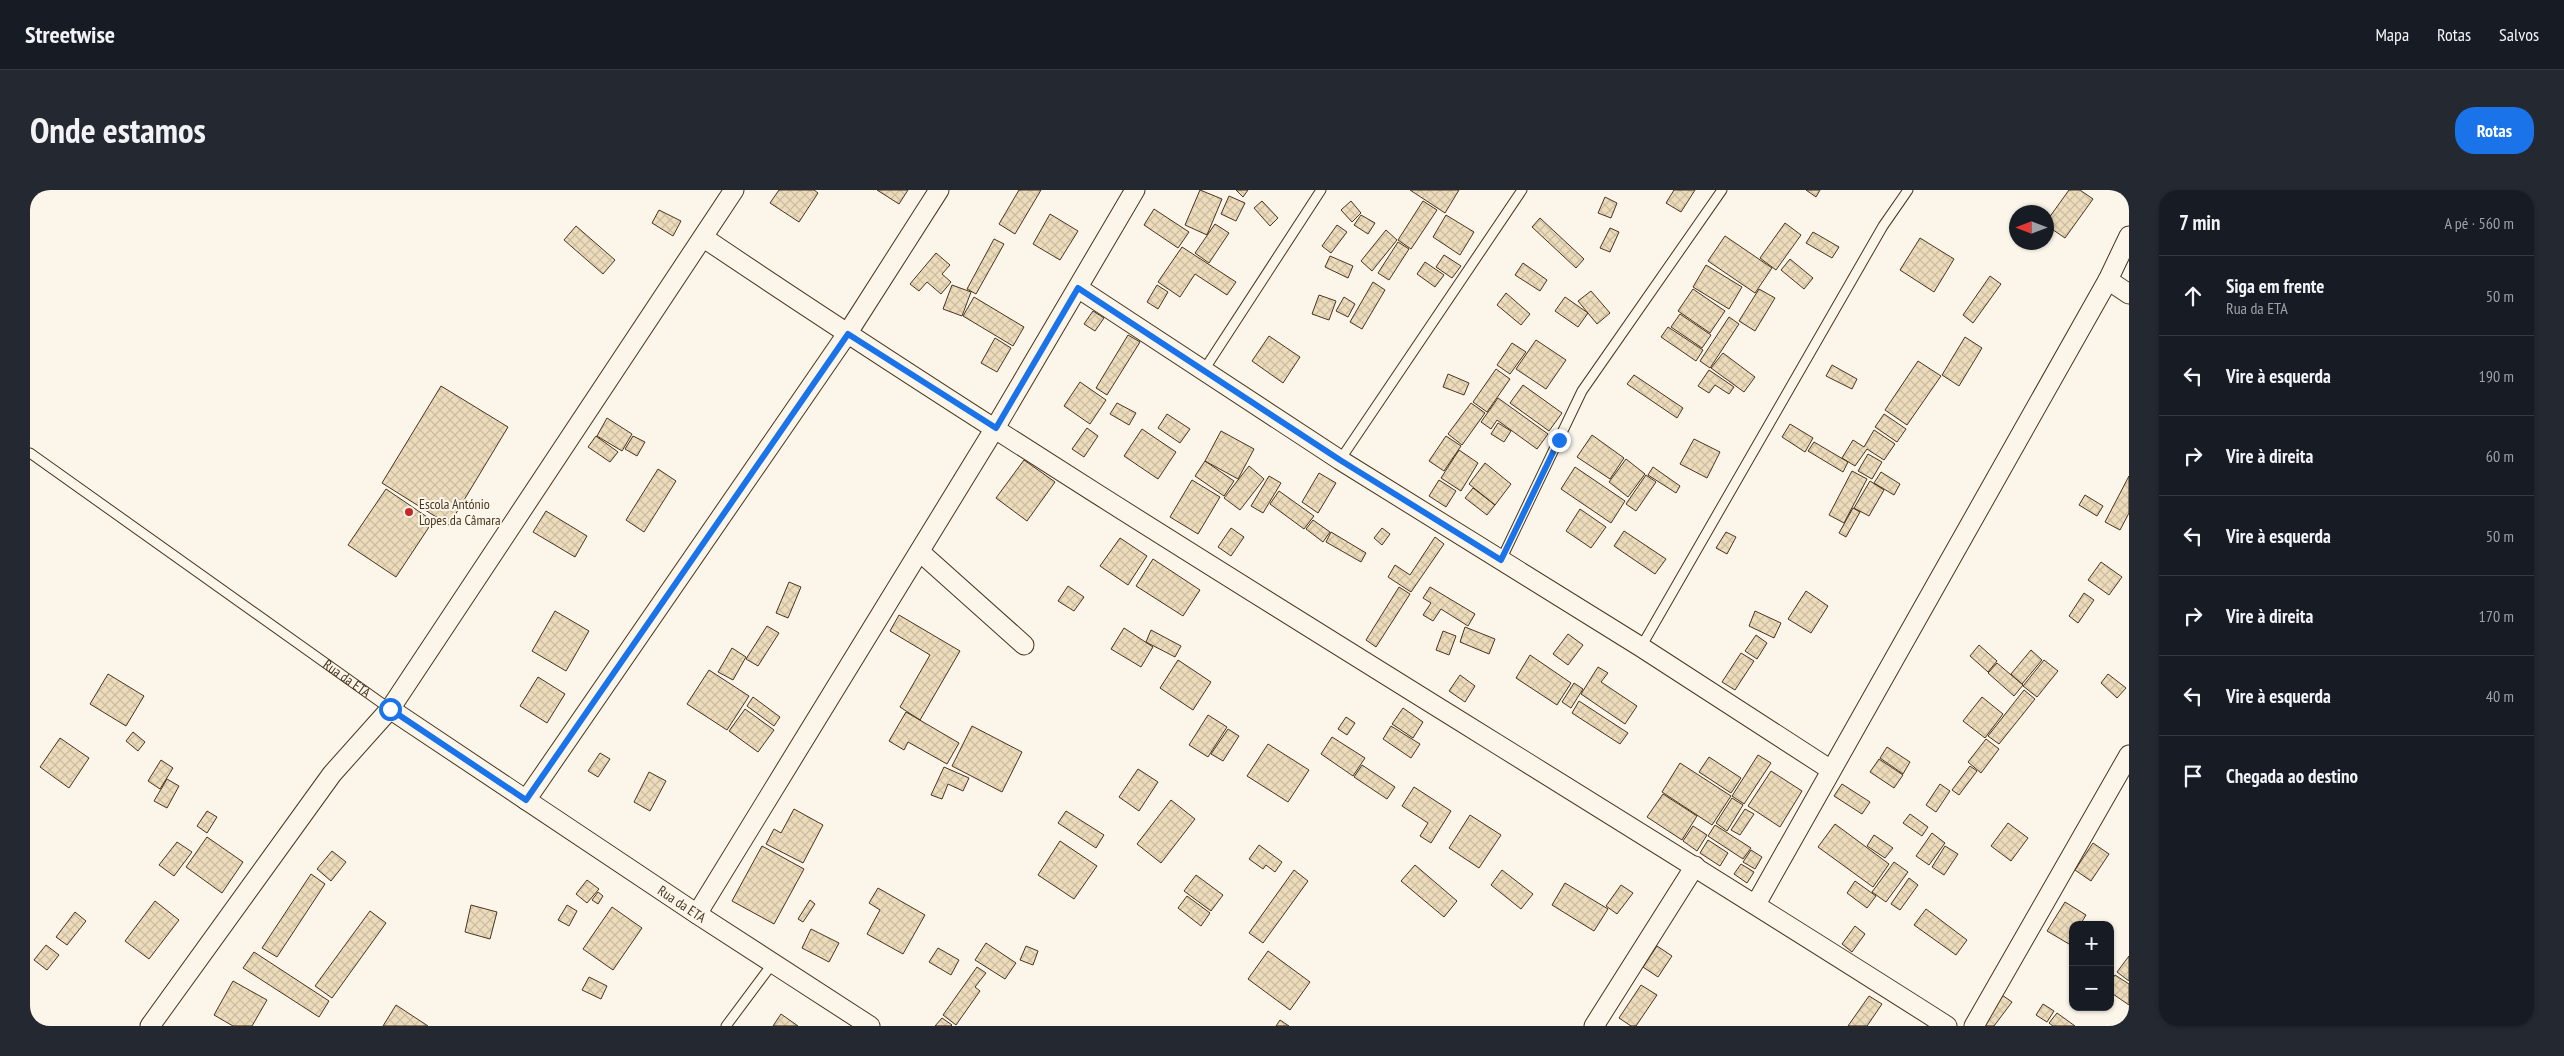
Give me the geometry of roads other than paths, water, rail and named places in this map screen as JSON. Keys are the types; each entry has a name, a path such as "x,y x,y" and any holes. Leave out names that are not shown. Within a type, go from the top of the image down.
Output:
{"street":[{"path":"150,1026 332,774 390,709 704,238 734,190"},
{"path":"526,800 848,334 939,190"},
{"path":"697,914 996,428 1134,190"},
{"path":"1756,904 2108,280 2129,236"},
{"path":"704,238 848,334 1465,726 1695,866 1947,1026"},
{"path":"2108,280 2129,294"},
{"path":"1078,288 1340,460 1641,648 1831,770"},
{"path":"920,552 1024,645"},
{"name":"Rua da ETA","path":"390,709 697,914 870,1026"},
{"path":"1974,1026 2129,755"},
{"path":"1594,1026 1695,866"}],"lane":[{"path":"1204,370 1321,190"},
{"path":"1340,460 1522,190"},
{"path":"1501,560 1582,391 1722,190"},
{"path":"1641,648 1883,226 1908,190"},
{"name":"Rua da ETA","path":"30,453 390,709"},
{"path":"726,1026 773,964"}],"place":[{"name":"Escola António Lopes da Câmara","path":"409,512"}]}
